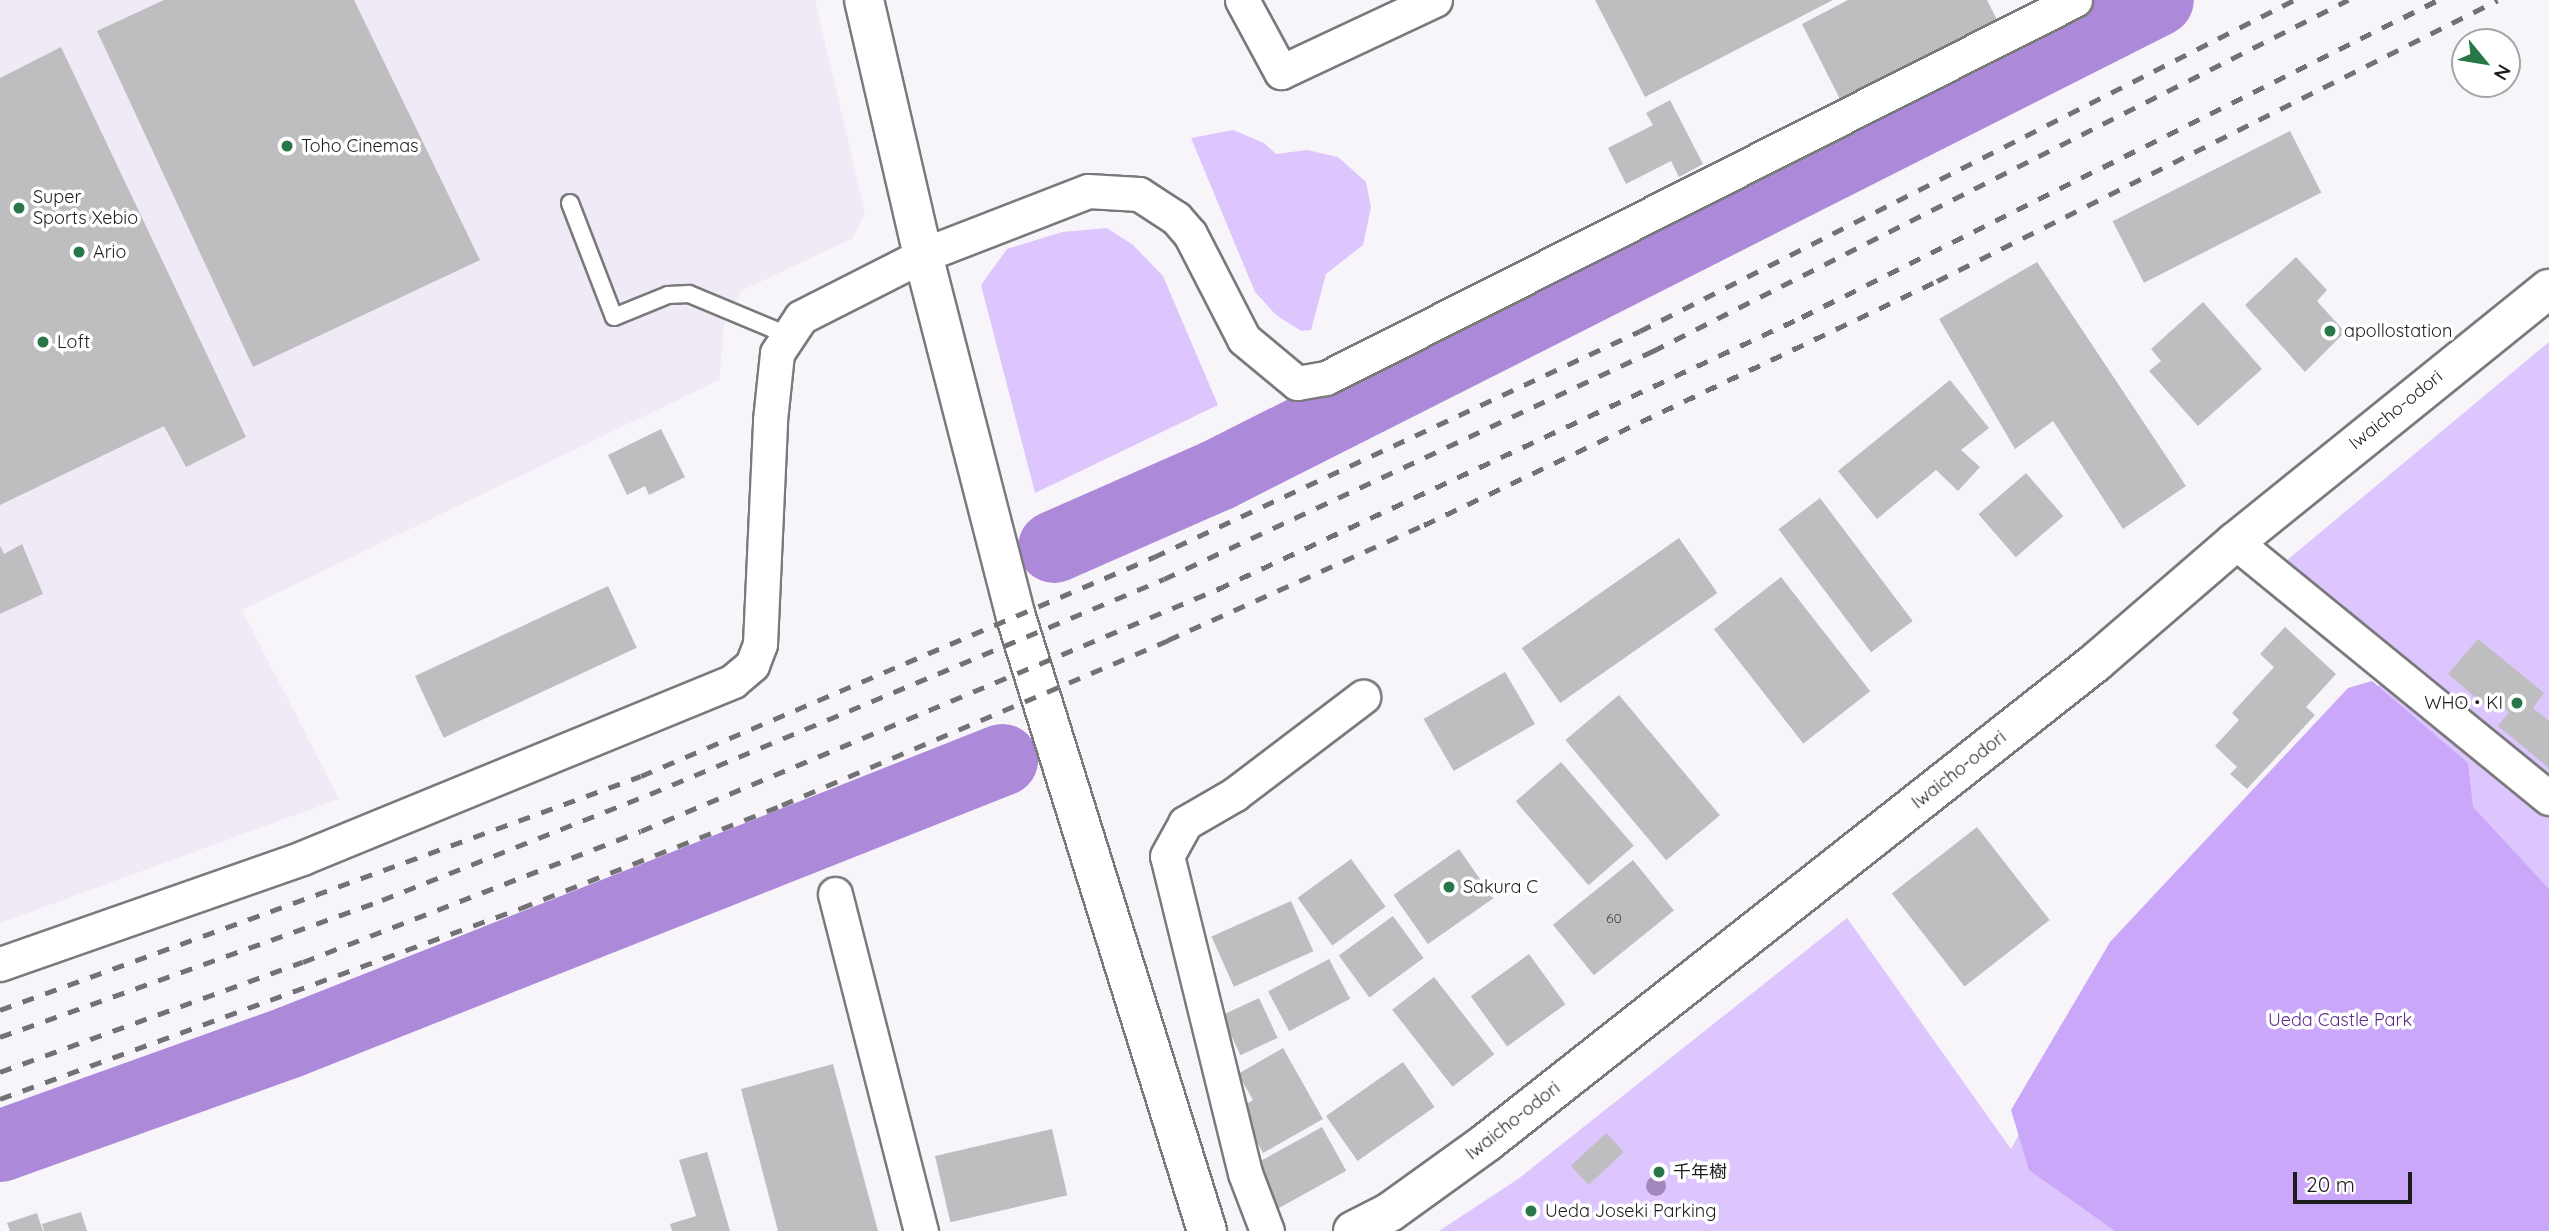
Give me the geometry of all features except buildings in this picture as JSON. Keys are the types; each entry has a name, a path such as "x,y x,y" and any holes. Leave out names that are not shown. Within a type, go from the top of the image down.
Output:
{"street":[{"path":"864,0 923,255 1016,617 1207,1231"},
{"path":"1242,0 1281,72 1436,0"},
{"path":"0,964 302,858 733,681 751,665 760,643 770,420 778,353 787,335 801,317 923,255 1088,191 1139,194 1177,218 1190,234 1244,339 1297,383 1326,378 2075,0"},
{"name":"Iwaicho-odori","path":"1353,1231 1390,1212 1487,1142 2096,662 2235,542 2549,289"},
{"path":"2235,542 2549,799"},
{"path":"1267,1231 1245,1173 1167,856 1185,823 1235,794 1363,697"},
{"path":"835,894 921,1231"}],"lane":[{"path":"570,203 614,317 668,295 689,294 787,335"}],"shaded area":[{"path":"0,0 815,0 865,213 853,238 741,291 724,326 719,380 242,610 339,799 0,923"}],"green space":[{"path":"1233,130 1264,143 1276,154 1307,150 1338,157 1366,182 1371,207 1363,245 1326,274 1311,330 1301,331 1276,315 1255,292 1191,138"},
{"path":"1107,228 1133,245 1163,276 1218,405 1035,493 981,285 1007,249 1062,232"},
{"name":"Ueda Castle Park","path":"2549,342 2549,1231 1439,1231 1518,1179 1847,918 2011,1149 2124,940 2400,664 2286,561"},
{"path":"2372,681 2468,763 2473,807 2549,889 2549,1231 2115,1231 2029,1170 2011,1110 2110,942 2348,688"}],"waterway":[{"path":"1054,547 1218,475 2158,0"},
{"path":"0,1146 290,1042 1002,760"}],"railway":[{"path":"0,1010 641,776 1154,557 1640,331 2294,0"},
{"path":"0,1037 382,900 650,794 1164,579 1653,351 2348,0"},
{"path":"0,1072 303,962 641,831 1218,589 1802,317 2438,0"},
{"path":"0,1099 521,908 782,805 1168,640 1424,525 1937,281 2498,0"}],"place":[{"name":"Toho Cinemas","path":"287,146"},
{"name":"Super Sports Xebio","path":"19,208"},
{"name":"Ario","path":"79,252"},
{"name":"apollostation","path":"2330,331"},
{"name":"Loft","path":"43,342"},
{"name":"WHO・KI","path":"2517,703"},
{"name":"Sakura C","path":"1449,887"},
{"name":"千年樹","path":"1659,1172"},
{"name":"Ueda Joseki Parking","path":"1531,1211"}]}
